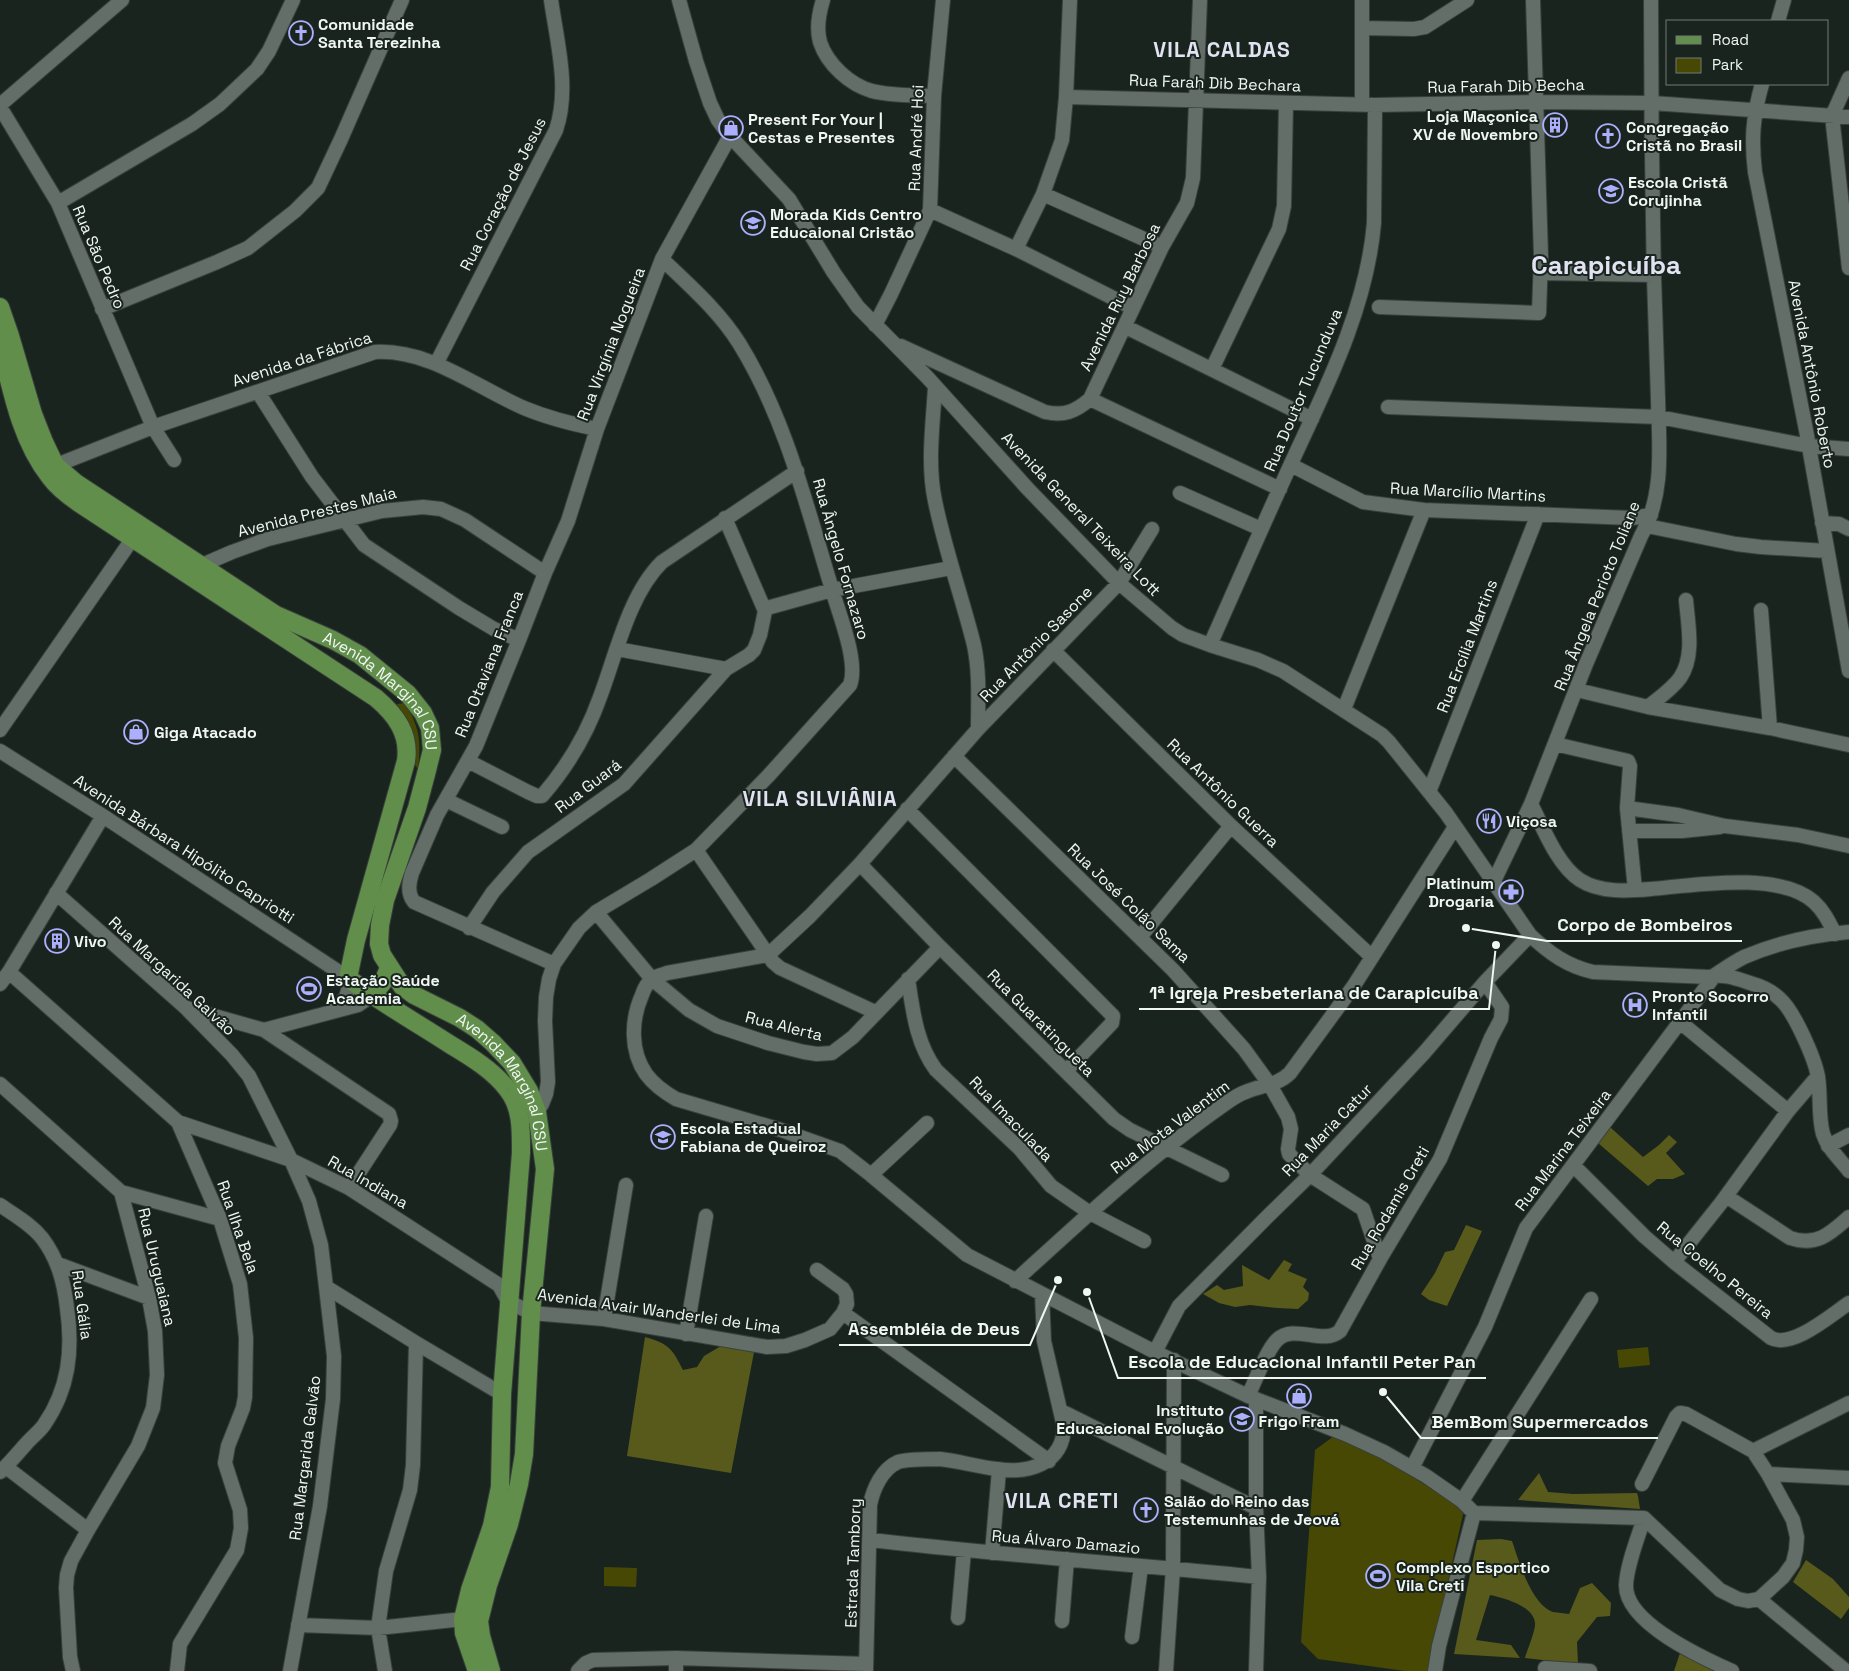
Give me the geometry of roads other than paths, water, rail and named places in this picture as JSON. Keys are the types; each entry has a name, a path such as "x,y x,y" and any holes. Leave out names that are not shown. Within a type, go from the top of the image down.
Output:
{"main road":[{"path":"0,306 50,468"},
{"path":"0,342 9,380 33,450 50,468"},
{"name":"Avenida Marginal CSU","path":"50,468 53,481 68,496 376,698 393,714 405,736 408,749 404,770 352,958 349,979 469,1056 499,1080 509,1091 518,1108 520,1122 522,1153 520,1307 524,1454 512,1516 488,1585 464,1633 477,1671"},
{"name":"Avenida Marginal CSU","path":"50,468 76,483 276,615 333,640 360,655 408,694 423,713 430,728 432,750 417,808 386,900 380,924 379,944 382,955 402,986 414,995 460,1018 493,1043 512,1063 529,1091 536,1112 545,1169 502,1394 500,1487 492,1526 470,1590 471,1620 481,1636 491,1671"},
{"path":"370,664 358,660 352,666 351,671 376,698"},
{"path":"352,958 366,954 388,965 383,982 373,995"}],"street":[{"path":"0,106 122,0"},
{"path":"58,203 192,124 220,104 257,69 293,0"},
{"path":"102,309 248,248 295,211 318,188 402,0"},
{"name":"Rua Coração de Jesus","path":"436,364 562,116 562,80 551,0"},
{"path":"678,0 696,61 710,103 718,120 730,136 784,192 834,273 858,307 875,325"},
{"path":"823,0 818,21 820,43 833,64 844,76 857,85 872,91 934,96"},
{"name":"Rua André Hoi","path":"875,325 892,294 930,210 934,96 943,0"},
{"path":"1016,249 1043,194 1061,145 1066,97 1070,0"},
{"name":"Avenida Ruy Barbosa","path":"896,345 1045,412 1057,415 1067,414 1080,408 1090,399 1126,327 1162,247 1191,192 1194,178 1200,0"},
{"name":"Rua Doutor Tucunduva","path":"1210,645 1312,419 1347,336 1369,263 1374,223 1362,28 1362,0"},
{"path":"1362,28 1414,29 1425,27 1467,0"},
{"path":"1379,307 1539,313 1540,273 1533,0"},
{"name":"Rua Ângela Perioto Toliane","path":"1493,883 1531,804 1586,664 1649,520 1657,490 1659,417 1654,275 1651,0"},
{"path":"1778,20 1784,0"},
{"path":"1849,78 1832,116 1849,268"},
{"name":"Avenida Antônio Roberto","path":"1762,85 1754,112 1753,144 1755,172 1809,446 1849,672"},
{"name":"Rua Farah Dib Bechara","path":"1066,97 1368,105"},
{"name":"Rua Farah Dib Becha","path":"1368,105 1536,102 1652,103 1754,112 1849,117"},
{"path":"1212,369 1283,219 1286,103"},
{"name":"Rua São Pedro","path":"0,106 58,203 153,427 174,460"},
{"name":"Rua Virgínia Nogueira","path":"544,573 568,521 597,429 662,259 730,136"},
{"path":"1043,194 1162,247"},
{"path":"930,210 1016,249 1133,308"},
{"name":"Rua Ângelo Fornazaro","path":"554,964 579,928 596,912 696,850 770,774 850,685 852,679 852,664 797,471 758,374 738,340 709,305 662,259"},
{"path":"1540,273 1654,275"},
{"name":"Avenida General Teixeira Lott","path":"875,325 935,387 1028,490 1119,583 1172,628 1210,645 1272,665 1344,709 1389,742 1455,827 1530,935 1547,950 1564,962 1593,972 1715,975 1740,979 1770,991 1781,1000 1806,1041 1818,1076 1820,1118 1823,1134 1828,1146 1849,1171"},
{"path":"1126,327 1312,419"},
{"name":"Avenida da Fábrica","path":"50,468 153,427 375,352 403,352 436,364 523,407 571,424 597,429"},
{"path":"935,387 932,477 934,500 974,647 978,688 978,729"},
{"path":"258,392 312,477 364,545 459,608 494,629 519,640"},
{"path":"1090,399 1280,490"},
{"path":"1388,408 1659,417 1809,446 1849,449"},
{"name":"Rua Marcílio Martins","path":"1291,464 1363,502 1424,510 1632,518 1649,520 1736,544 1762,548 1827,551"},
{"path":"468,761 536,796 542,796 571,760 584,736 600,698 628,619 648,577 662,562 724,518 797,471"},
{"path":"1180,493 1261,529"},
{"name":"Avenida Prestes Maia","path":"202,565 268,539 382,511 423,507 441,509 465,520 544,573"},
{"path":"1344,709 1424,510"},
{"name":"Rua Ercília Martins","path":"1429,792 1538,514"},
{"path":"724,518 767,609 832,590 951,568"},
{"path":"1822,524 1838,524 1849,529"},
{"name":"Rua Antônio Sasone","path":"768,955 810,916 860,864 978,729 1119,583 1152,529"},
{"path":"0,730 133,538"},
{"name":"Rua Otaviana Franca","path":"469,928 414,902 409,891 410,878 437,815 468,761 519,640 544,573"},
{"path":"1648,708 1679,679 1685,670 1689,644 1686,600"},
{"name":"Rua Guará","path":"469,928 497,886 528,852 624,784 726,669 754,650 767,609"},
{"path":"1761,610 1770,728"},
{"path":"617,648 726,669"},
{"name":"Rua Antônio Guerra","path":"1053,650 1231,826 1372,957"},
{"path":"1577,690 1648,708 1770,728 1849,745"},
{"path":"1555,744 1628,761 1630,766 1627,808 1635,890"},
{"name":"Avenida Bárbara Hipólito Capriotti","path":"0,751 103,816 349,979"},
{"name":"Rua José Colão Sama","path":"954,756 1173,970 1244,1049 1270,1085 1290,1122 1289,1154 1310,1175 1363,1209 1380,1259"},
{"path":"446,800 502,827"},
{"path":"1531,804 1560,858 1580,880 1592,886 1606,889 1635,890 1731,883 1774,885 1789,888 1814,902 1842,933"},
{"path":"417,808 437,815"},
{"path":"1627,808 1678,815 1725,826 1798,835 1849,846"},
{"path":"907,809 1111,1013 1112,1024 1066,1071"},
{"path":"2,980 103,816"},
{"path":"1140,937 1231,826"},
{"path":"1629,832 1696,830 1725,826"},
{"name":"Rua Mota Valentim","path":"1015,1281 1166,1148 1235,1097 1284,1079 1290,1073 1353,987 1455,827"},
{"path":"696,850 773,962 780,968 875,1012"},
{"name":"Rua Guaratingueta","path":"860,864 940,947 1114,1119 1166,1148 1222,1175"},
{"name":"Rua Margarida Galvão","path":"56,893 185,1007 232,1055 249,1076 291,1160 311,1210 321,1244 334,1356 333,1399 320,1506 290,1671"},
{"name":"Rua Alerta","path":"596,912 652,979 689,1010 717,1026 768,1043 804,1052 832,1053 853,1037 875,1012 940,947"},
{"path":"469,928 554,964 546,997 545,1021 548,1082 546,1094 536,1112 520,1122"},
{"path":"1715,975 1742,958 1764,949 1842,933"},
{"name":"Rua Maria Catur","path":"1155,1352 1179,1306 1310,1175 1424,1053 1485,982 1530,935"},
{"path":"768,955 667,973 652,979 646,987 636,1012 634,1044 645,1073 662,1091 676,1099 818,1142 840,1151 961,1251 1015,1281 1155,1352 1252,1398 1345,1434 1384,1452 1462,1501 1474,1513 1644,1518 1720,1590 1738,1599 1748,1601 1759,1600 1784,1577 1793,1563 1797,1537 1793,1520 1753,1451 1686,1414 1680,1413 1676,1417 1642,1484"},
{"name":"Rua Marina Teixeira","path":"1412,1468 1485,1328 1526,1228 1715,975"},
{"path":"333,1011 346,997 349,979"},
{"name":"Rua Imaculada","path":"908,979 919,1041 936,1070 1020,1149 1051,1186 1090,1213 1144,1241"},
{"name":"Rua Ilha Bela","path":"2,980 178,1122 220,1219 240,1284 246,1338 245,1397 243,1408 228,1446 225,1463 240,1510 241,1528 237,1550 180,1644 177,1671"},
{"name":"Rua Rodamis Creti","path":"1252,1398 1272,1346 1283,1335 1330,1336 1336,1335 1340,1331 1380,1259 1440,1160 1491,1038 1501,1019 1502,1007 1485,982"},
{"path":"264,1030 358,1005 373,995"},
{"path":"185,1007 264,1030 389,1114 390,1125 349,1188"},
{"path":"1680,1022 1788,1111"},
{"path":"1674,1262 1726,1196 1788,1111 1818,1076"},
{"name":"Rua Uruguaiana","path":"0,1084 121,1192 150,1298 155,1331 158,1375 153,1408 138,1446 88,1530 71,1561 67,1575 69,1641 73,1671"},
{"name":"Rua Indiana","path":"178,1122 291,1160 349,1188 499,1285 520,1307"},
{"path":"871,1175 927,1123"},
{"path":"1828,1146 1849,1135"},
{"name":"Rua Coelho Pereira","path":"1574,1166 1644,1236 1674,1262 1776,1341 1786,1340 1806,1332 1849,1303"},
{"path":"604,1319 626,1185"},
{"path":"121,1192 220,1219"},
{"path":"1726,1196 1790,1238 1800,1242 1808,1243 1824,1237 1849,1217"},
{"path":"0,1206 0,1211"},
{"name":"Rua Gália","path":"0,1206 24,1222 41,1237 58,1264 70,1330 70,1360 65,1379 54,1406 44,1425 3,1470"},
{"path":"686,1334 706,1216"},
{"path":"58,1264 150,1298"},
{"path":"817,1270 846,1294 847,1304 843,1313 1049,1461 1059,1449 1064,1435 1061,1411 1044,1341 1042,1294"},
{"path":"326,1287 502,1394"},
{"path":"1462,1501 1591,1299"},
{"name":"Avenida Avair Wanderlei de Lima","path":"520,1307 604,1319 767,1347 786,1346 830,1329 843,1313"},
{"path":"385,1671 378,1628 386,1571 410,1490 413,1465 416,1343"},
{"path":"1166,1671 1173,1568 1174,1360"},
{"path":"1252,1398 1259,1577 1256,1671"},
{"path":"1753,1451 1849,1403"},
{"path":"1061,1411 1172,1468 1256,1508"},
{"name":"Estrada Tambory","path":"866,1667 870,1505 872,1492 886,1471 898,1462 941,1459 999,1470 1038,1466 1049,1461"},
{"path":"3,1470 88,1530"},
{"path":"992,1553 999,1470"},
{"path":"1768,1474 1849,1478"},
{"path":"1435,1671 1439,1646 1474,1513"},
{"path":"1644,1518 1626,1586 1627,1594 1632,1604 1651,1625 1670,1640 1732,1671"},
{"name":"Rua Álvaro Damazio","path":"870,1540 964,1551 1259,1577"},
{"path":"958,1618 964,1551"},
{"path":"1062,1621 1067,1559"},
{"path":"1132,1637 1142,1566"},
{"path":"1759,1600 1846,1671"},
{"path":"298,1625 378,1628 471,1620"},
{"path":"578,1671 592,1660 676,1665 866,1667"},
{"path":"1545,1668 1590,1671"}],"place":[{"name":"Comunidade Santa Terezinha","path":"301,33"},
{"name":"Loja Maçonica XV de Novembro","path":"1555,125"},
{"name":"Present For Your | Cestas e Presentes","path":"731,128"},
{"name":"Congregação Cristã no Brasil","path":"1608,136"},
{"name":"Escola Cristã Corujinha","path":"1611,191"},
{"name":"Morada Kids Centro Educaional Cristão","path":"753,223"},
{"name":"Giga Atacado","path":"136,732"},
{"name":"Viçosa","path":"1489,821"},
{"name":"Platinum Drogaria","path":"1511,892"},
{"name":"Corpo de Bombeiros","path":"1466,928"},
{"name":"Vivo","path":"57,941"},
{"name":"1ª Igreja Presbeteriana de Carapicuíba","path":"1496,945"},
{"name":"Estação Saúde Academia","path":"309,989"},
{"name":"Pronto Socorro Infantil","path":"1635,1005"},
{"name":"Escola Estadual Fabiana de Queiroz","path":"663,1137"},
{"name":"Assembléia de Deus","path":"1058,1280"},
{"name":"Escola de Educacional Infantil Peter Pan","path":"1087,1292"},
{"name":"BemBom Supermercados","path":"1383,1392"},
{"name":"Frigo Fram","path":"1299,1396"},
{"name":"Instituto Educacional Evolução","path":"1242,1419"},
{"name":"Salão do Reino das Testemunhas de Jeová","path":"1146,1510"},
{"name":"Complexo Esportico Vila Creti","path":"1378,1576"}],"district":[{"name":"VILA CALDAS","path":"1222,49"},
{"name":"Carapicuíba","path":"1606,265"},
{"name":"VILA SILVIÂNIA","path":"820,798"},
{"name":"VILA CRETI","path":"1062,1500"}]}
